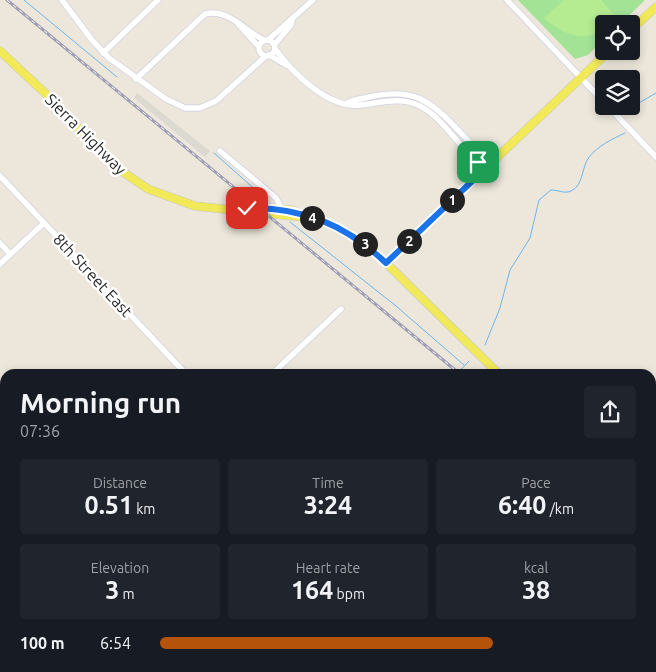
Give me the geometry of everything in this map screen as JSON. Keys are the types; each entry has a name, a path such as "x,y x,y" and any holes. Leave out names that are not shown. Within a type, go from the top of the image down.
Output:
{"main road":[{"path":"640,21 656,6"},
{"name":"Sierra Highway","path":"0,51 46,94 114,166 131,179 168,198 194,206 312,218"},
{"path":"386,263 600,60"},
{"name":"Sierra Highway","path":"241,210 247,208 282,208 304,214 331,225 357,239 386,263 494,369"}],"street":[{"path":"62,0 103,53 136,79 175,104 195,109 216,101 268,55 291,25 292,20"},
{"path":"103,53 158,0"},
{"path":"259,47 314,0"},
{"path":"507,0 595,93"},
{"path":"136,79 206,14 219,12 266,40 292,69 321,94 347,103 352,100 388,93 411,94 424,100 439,110 482,156 487,167"},
{"path":"240,25 262,53 292,69"},
{"path":"616,115 656,157"},
{"path":"220,151 276,198 282,208"},
{"name":"8th Street East","path":"0,176 181,369"},
{"path":"0,264 44,223"},
{"path":"0,244 10,254"},
{"path":"277,369 341,309"}],"green space":[{"path":"518,0 645,0 629,15 595,15 595,48 588,55 575,59"},
{"path":"564,0 601,0 614,15 595,15 595,34 587,36 572,35 544,18"}],"shaded area":[{"path":"137,93 210,151 205,157 134,98"}],"waterway":[{"path":"24,0 117,77"},
{"path":"640,102 656,93"},
{"path":"485,345 500,308 510,270 530,238 539,200 551,190 566,192 575,188 580,181 589,157 601,146 625,133"},
{"path":"214,153 268,201"},
{"path":"290,222 396,306 464,365"},
{"path":"462,369 469,361"}],"railway":[{"path":"7,0 454,369"}],"route":[{"path":"247,208 280,208 304,214 344,231 367,246 386,263 487,167 478,162"}]}
